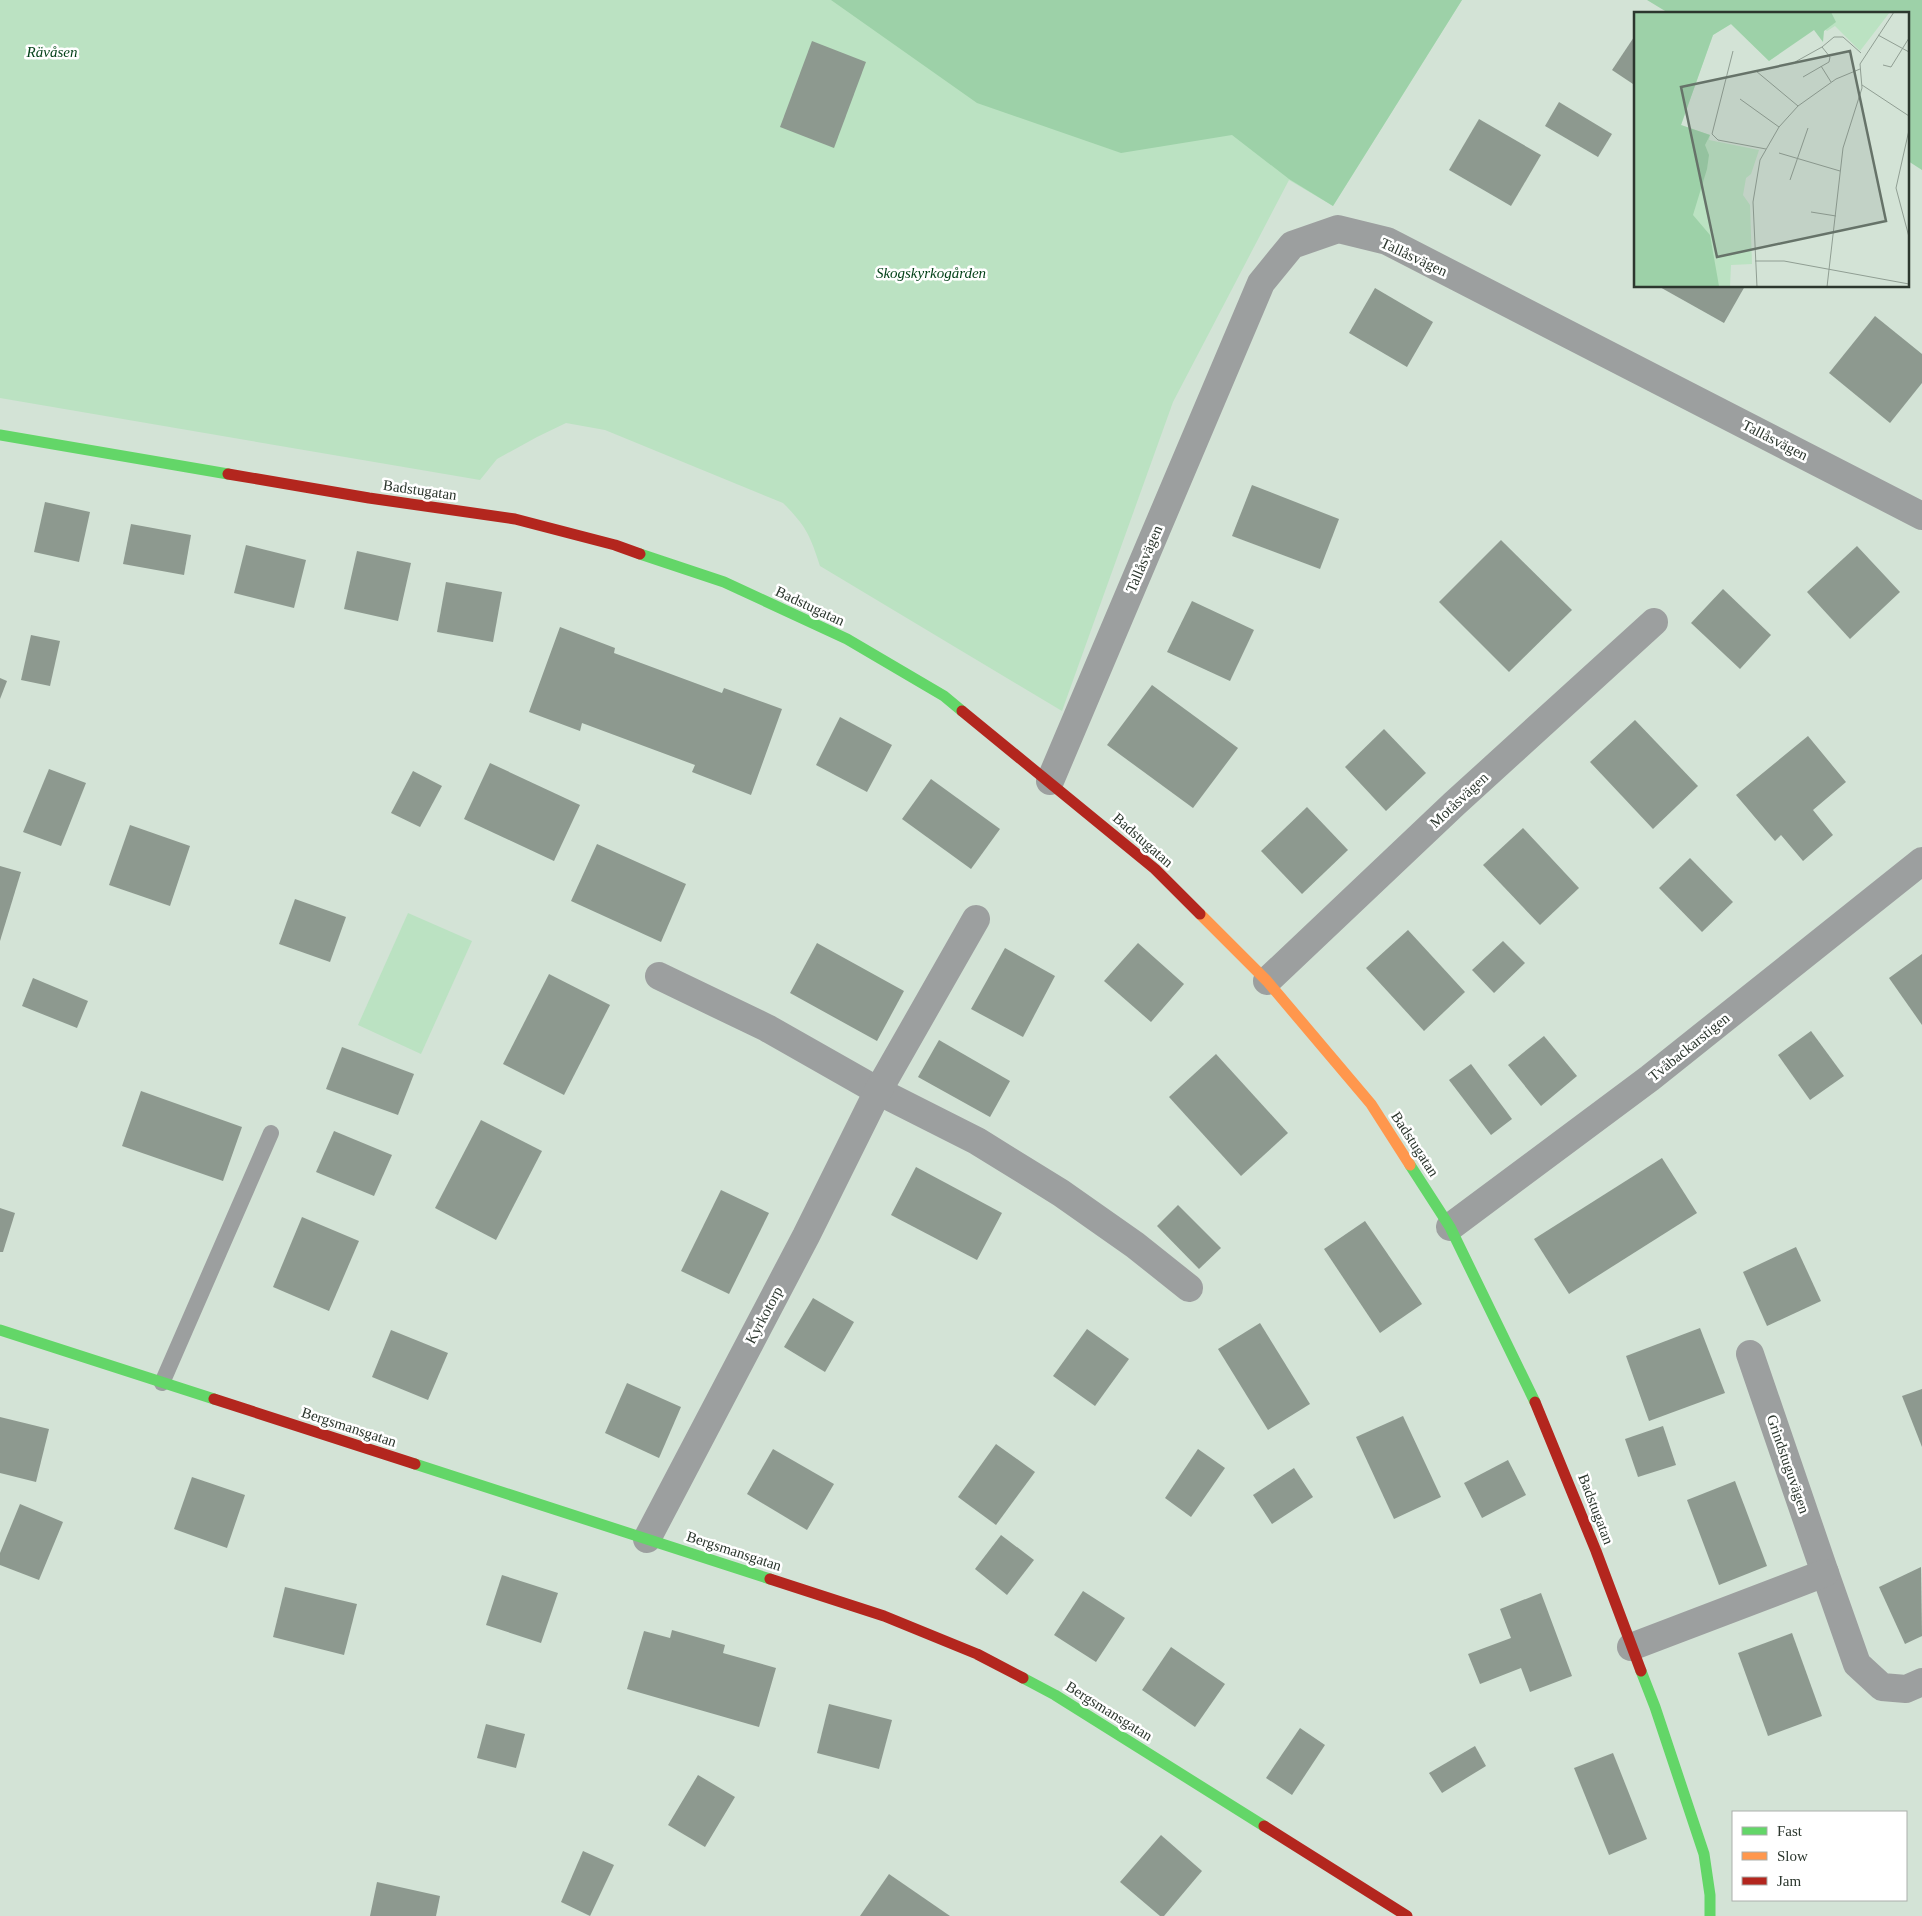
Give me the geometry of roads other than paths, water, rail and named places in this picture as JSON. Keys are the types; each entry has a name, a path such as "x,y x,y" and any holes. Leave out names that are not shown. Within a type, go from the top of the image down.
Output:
{"street":[{"name":"Tallåsvägen","path":"1050,781 1260,283 1292,245 1338,229 1387,241 1922,516"},
{"name":"Badstugatan","path":"0,434 369,498 515,519 615,545 724,582 847,639 944,696 1155,869 1267,981 1372,1104 1450,1226 1526,1381 1561,1463 1596,1551 1630,1647 1655,1707 1704,1854 1710,1895 1710,1916"},
{"name":"Motåsvägen","path":"1267,981 1454,804 1654,622"},
{"name":"Tvåbackarstigen","path":"1450,1226 1650,1078 1922,861"},
{"name":"Kyrkotorp","path":"647,1538 806,1236 878,1091 976,919"},
{"path":"659,976 767,1028 878,1091 977,1141 1061,1193 1134,1245 1189,1288"},
{"name":"Bergsmansgatan","path":"0,1330 884,1616 977,1654 1056,1695 1407,1916"},
{"name":"Grindstuguvägen","path":"1750,1354 1858,1664 1882,1687 1906,1689 1922,1682"},
{"path":"1630,1647 1825,1573"}],"lane":[{"path":"162,1383 270,1133"}],"park label":[{"name":"Rävåsen","path":"52,52"},
{"name":"Skogskyrkogården","path":"931,273"}]}
